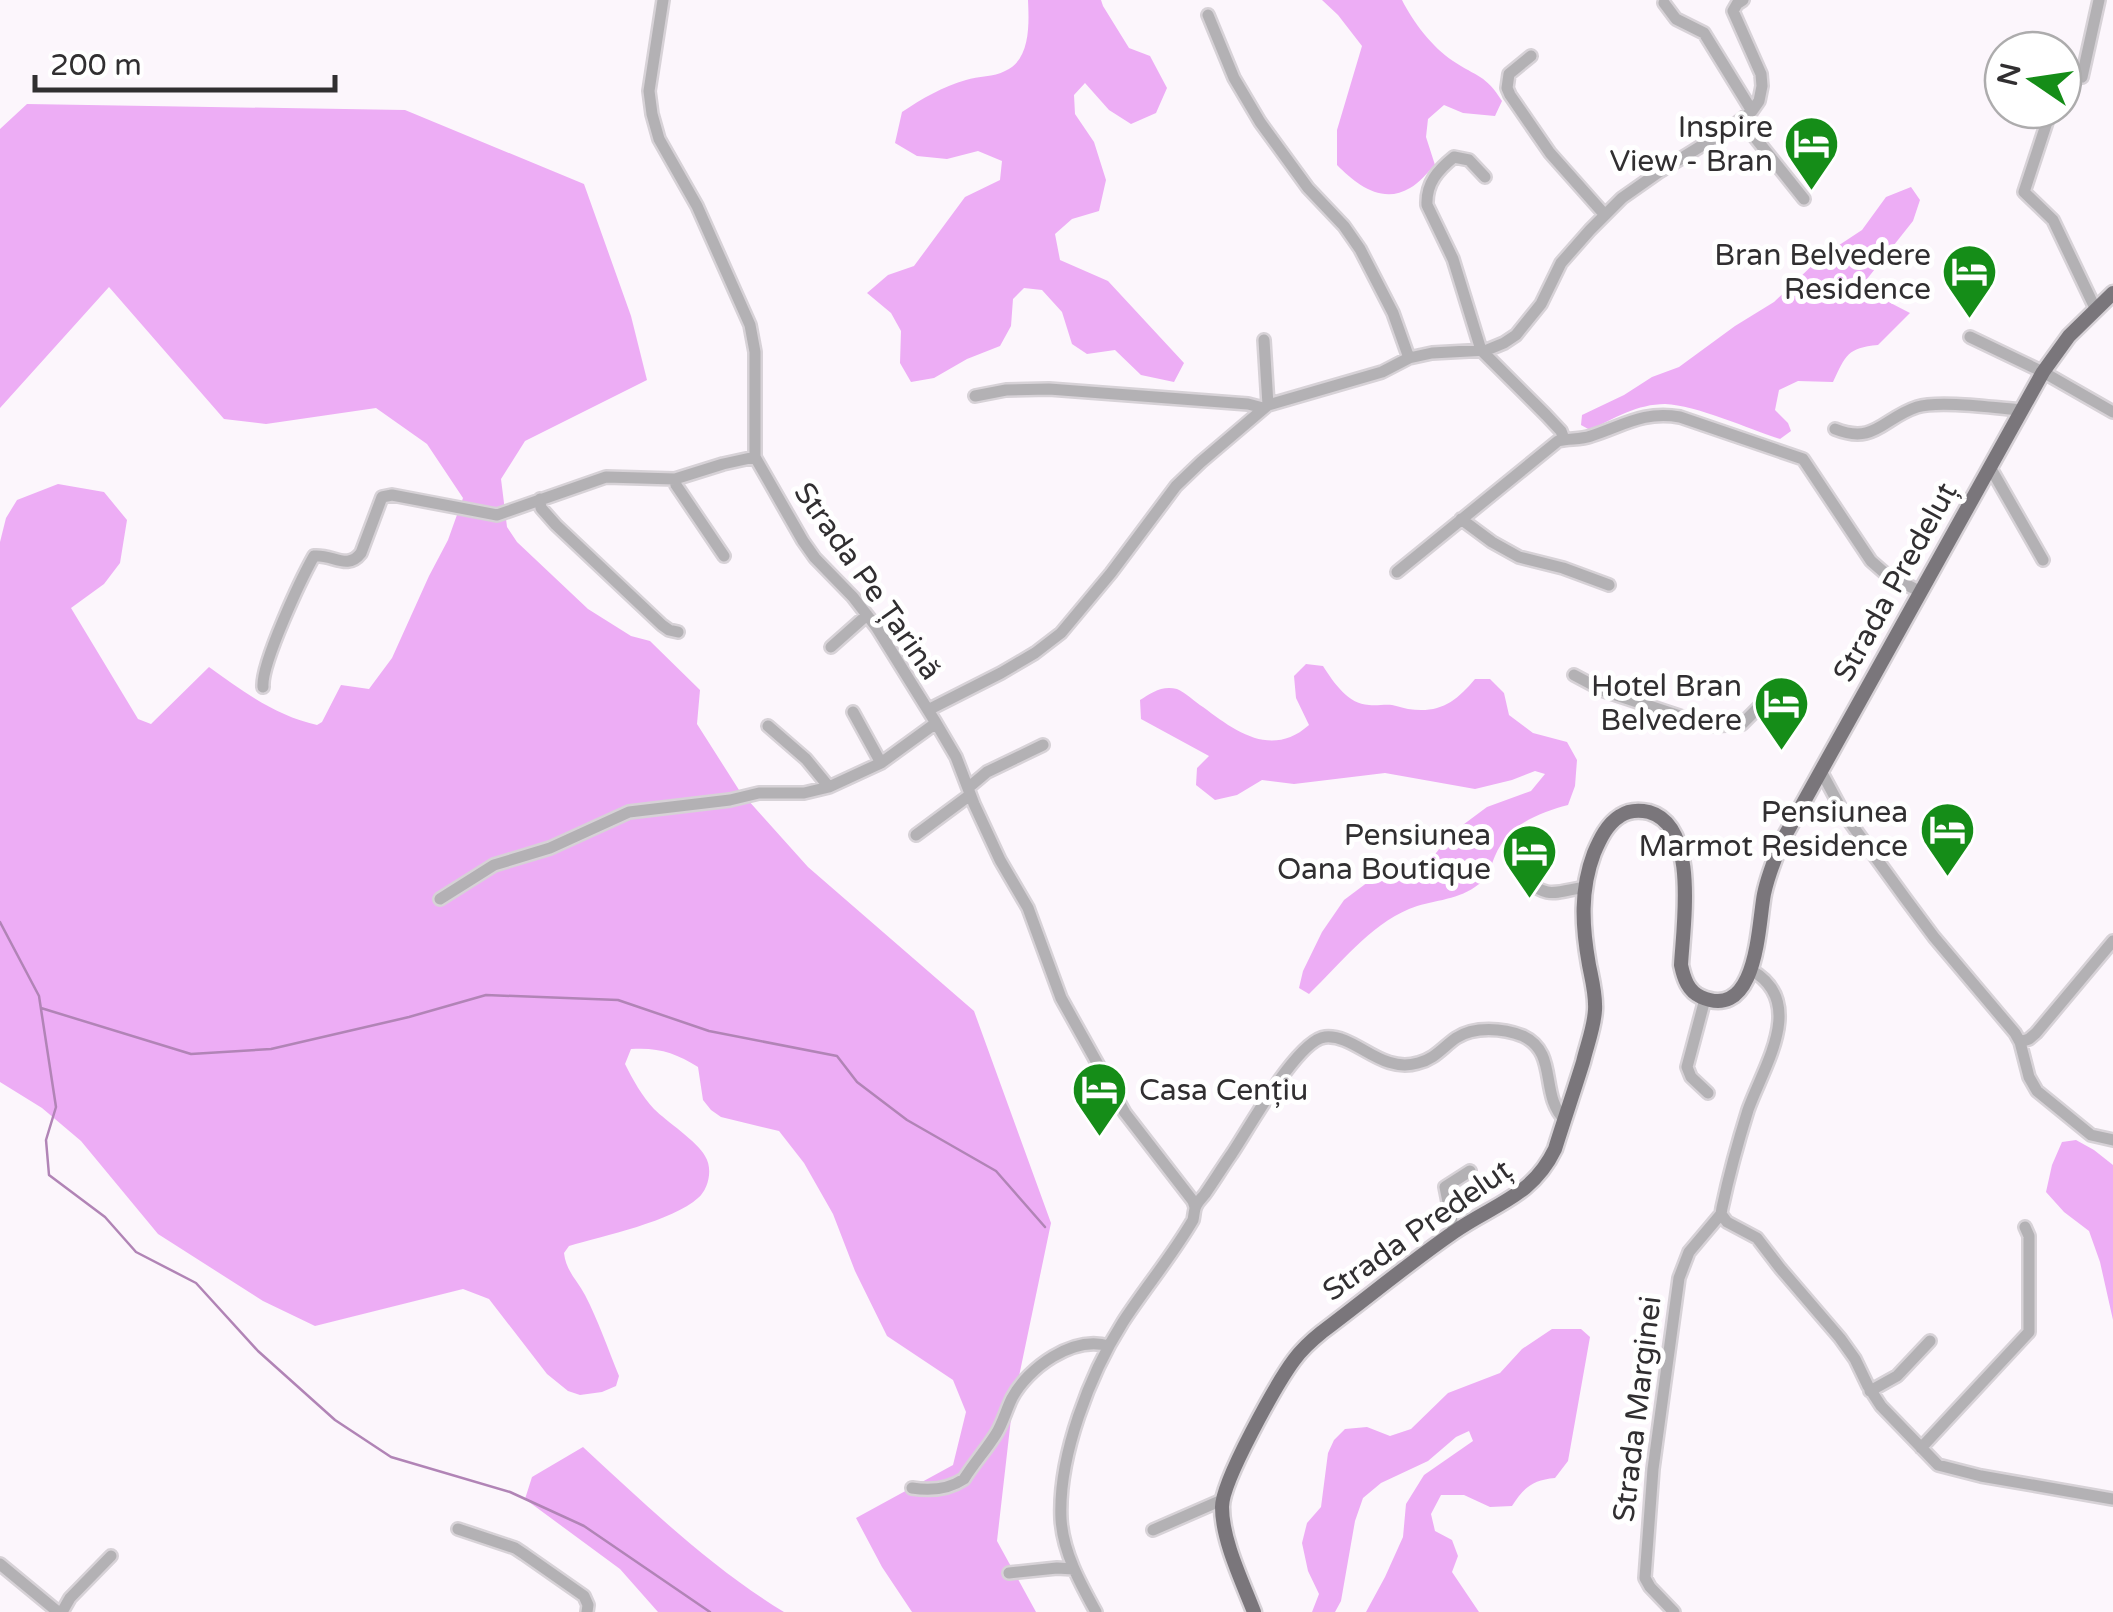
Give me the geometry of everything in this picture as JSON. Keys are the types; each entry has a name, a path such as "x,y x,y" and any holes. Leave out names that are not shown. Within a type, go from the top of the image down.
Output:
{"main road":[{"name":"Strada Predeluț","path":"1752,970 1769,874 1782,841 2043,372 2061,345 2113,293"},
{"name":"Strada Predeluț","path":"1222,1500 1241,1455 1302,1350 1454,1232 1518,1194 1538,1177 1555,1149 1589,1041 1595,1009 1583,923 1585,888 1597,845 1612,822 1630,811 1661,817 1676,836 1682,852 1684,892 1681,965 1684,978 1705,999"},
{"path":"1705,999 1723,999 1736,993 1752,970"},
{"path":"1222,1500 1224,1525 1254,1612"}],"street":[{"name":"Strada Pe Țarină","path":"663,0 650,90 652,114 659,139 696,206 750,326 755,352 755,457 803,541 867,616 956,757 1000,860 1028,908 1061,998 1125,1113 1194,1207"},
{"path":"928,710 1001,673 1061,633 1176,486 1266,407 1382,372 1410,358 1482,350 1504,343 1525,325 1561,263 1622,198 1752,111 1762,86 1754,54 1733,11 1743,0"},
{"path":"2083,72 2099,0"},
{"path":"1664,3 1676,19 1704,33 1752,111"},
{"path":"1208,16 1234,78 1260,122 1308,188 1360,249 1393,313 1410,358"},
{"path":"1530,56 1509,74 1510,95 1550,153 1605,215"},
{"path":"1741,120 1804,199"},
{"path":"2044,130 2024,192 2053,220 2096,310"},
{"path":"1485,178 1469,160 1454,157 1430,182 1426,198 1430,213 1453,259 1482,350 1561,431 1564,439"},
{"path":"1970,337 2113,412"},
{"path":"1264,340 1266,407"},
{"path":"975,396 1006,390 1048,389 1266,407"},
{"path":"1835,429 1864,434 1920,406 2022,410"},
{"path":"1397,572 1549,446 1646,416 1665,414 1803,459 1871,561 1886,574 1921,592"},
{"path":"263,687 264,670 314,556 342,562 356,559 382,497 392,495 497,515 606,477 675,479 755,457"},
{"path":"1990,467 2043,560"},
{"path":"675,479 724,556"},
{"path":"540,498 541,508 556,525 662,625 678,632"},
{"path":"1461,519 1519,557 1610,585"},
{"path":"831,648 867,616"},
{"path":"1574,675 1604,691 1710,726 1742,724 1773,697"},
{"path":"852,712 881,763"},
{"path":"440,899 494,865 550,848 629,812 830,787 881,763 936,723"},
{"path":"768,726 830,787"},
{"path":"916,834 987,772 1043,745"},
{"path":"1822,773 1844,814 1905,898 2015,1033 2037,1091 2091,1136 2113,1140"},
{"path":"1522,877 1548,894 1585,888"},
{"path":"2020,1042 2036,1033 2113,941"},
{"path":"1752,970 1767,981 1776,995 1778,1031 1737,1144 1722,1214 1733,1226 1757,1238 1840,1338 1881,1406 1932,1460 1944,1468 2113,1499"},
{"path":"1705,999 1687,1067 1691,1077 1708,1092"},
{"path":"1096,1612 1074,1570 1062,1518 1066,1471 1088,1390 1109,1346 1189,1227 1194,1207 1265,1100 1310,1044 1326,1037 1350,1043 1370,1056 1406,1065 1428,1059 1458,1036 1475,1030 1522,1036 1538,1046 1547,1060 1554,1107 1565,1120"},
{"path":"1454,1232 1446,1187 1470,1171"},
{"name":"Strada Marginei","path":"1674,1612 1645,1578 1652,1469 1679,1278 1689,1252 1722,1214"},
{"path":"1921,1448 2029,1332 2029,1236 2025,1228"},
{"path":"1870,1391 1898,1376 1930,1341"},
{"path":"912,1488 936,1489 964,1479 1031,1373 1082,1345 1109,1346"},
{"path":"1153,1530 1222,1500"},
{"path":"458,1528 524,1554 584,1596 587,1612"},
{"path":"0,1564 60,1612 110,1556"},
{"path":"1009,1573 1074,1570"}],"shaded area":[{"path":"1028,0 1101,0 1129,48 1150,56 1167,88 1156,113 1131,124 1109,110 1085,83 1074,95 1075,114 1094,142 1106,180 1099,211 1072,219 1055,234 1060,260 1108,281 1184,363 1174,382 1141,375 1115,350 1087,354 1072,344 1062,312 1042,290 1024,288 1013,299 1011,326 1000,346 934,378 911,382 900,363 901,331 891,313 867,293 888,275 914,266 965,197 1000,180 1002,161 978,151 947,159 917,156 895,143 902,112 949,86 1001,73 1013,66 1027,40"},
{"path":"1322,0 1402,0 1438,49 1496,92 1502,101 1495,116 1463,113 1444,105 1428,119 1426,137 1435,165 1400,193 1380,193 1352,179 1337,165 1337,130 1362,46"},
{"path":"27,104 405,110 584,184 631,316 647,380 525,441 501,479 507,527 517,542 588,609 631,636 650,641 700,690 697,724 739,790 808,867 974,1011 1051,1223 1012,1410 997,1541 1036,1612 912,1612 882,1567 856,1518 953,1465 966,1412 953,1380 887,1336 833,1214 804,1163 779,1131 721,1117 711,1110 703,1100 698,1067 682,1058 658,1050 631,1049 625,1064 654,1109 701,1150 709,1166 707,1184 698,1198 672,1214 569,1246 564,1253 619,1376 616,1386 580,1395 568,1391 547,1374 489,1299 463,1289 315,1326 263,1301 158,1234 81,1141 42,1108 0,1082 0,542 6,518 17,500 58,484 104,492 127,520 120,563 104,584 71,608 138,719 151,724 209,667 274,709 317,725 341,685 369,689 392,658 448,540 463,498 427,444 376,408 266,424 224,419 109,287 0,408 0,129"},
{"path":"1911,187 1920,200 1913,221 1867,279 1877,296 1910,313 1878,345 1849,354 1833,382 1798,381 1779,390 1775,410 1791,431 1780,439 1707,413 1665,404 1636,409 1590,430 1581,425 1582,415 1652,377 1679,367 1774,302 1821,257 1862,230 1886,197"},
{"path":"1306,664 1323,666 1342,692 1361,704 1419,710 1446,704 1475,679 1490,679 1504,693 1509,715 1533,733 1567,742 1577,760 1575,786 1568,805 1535,816 1516,828 1501,845 1480,884 1394,916 1309,994 1299,988 1303,971 1322,932 1344,900 1380,873 1432,858 1452,833 1487,807 1531,791 1545,774 1535,771 1475,789 1385,773 1294,784 1262,780 1237,795 1215,800 1196,785 1197,768 1209,756 1141,719 1140,700 1157,690 1172,688 1241,732 1254,738 1281,740 1309,725 1296,698 1294,676"},
{"path":"2076,1140 2113,1165 2113,1320 2089,1231 2046,1192 2062,1142"},
{"path":"1552,1329 1581,1329 1590,1337 1568,1461 1555,1478 1530,1486 1512,1506 1490,1507 1464,1495 1441,1495 1431,1514 1435,1531 1452,1540 1458,1556 1452,1572 1479,1612 1366,1612 1403,1537 1406,1504 1424,1475 1473,1441 1469,1431 1428,1461 1381,1483 1363,1498 1355,1521 1341,1601 1335,1612 1312,1612 1319,1594 1308,1571 1302,1543 1307,1523 1321,1507 1328,1453 1334,1440 1345,1429 1367,1427 1390,1436 1411,1429 1448,1393 1500,1373 1522,1349"},
{"path":"583,1447 705,1556 784,1612 658,1612 620,1569 525,1499 532,1477"}],"waterway":[{"path":"0,922 39,996 56,1107 46,1140 49,1175 105,1217 136,1252 196,1283 258,1351 335,1420 391,1457 510,1492 584,1526 710,1612"},
{"path":"41,1008 191,1054 271,1049 486,995 618,1000 709,1031 837,1056 857,1082 907,1120 996,1171 1045,1227"}],"place":[{"name":"Inspire View - Bran","path":"1812,193"},
{"name":"Bran Belvedere Residence","path":"1970,321"},
{"name":"Hotel Bran Belvedere","path":"1781,752"},
{"name":"Pensiunea Marmot Residence","path":"1947,878"},
{"name":"Pensiunea Oana Boutique","path":"1530,901"},
{"name":"Casa Cențiu","path":"1100,1139"}]}
